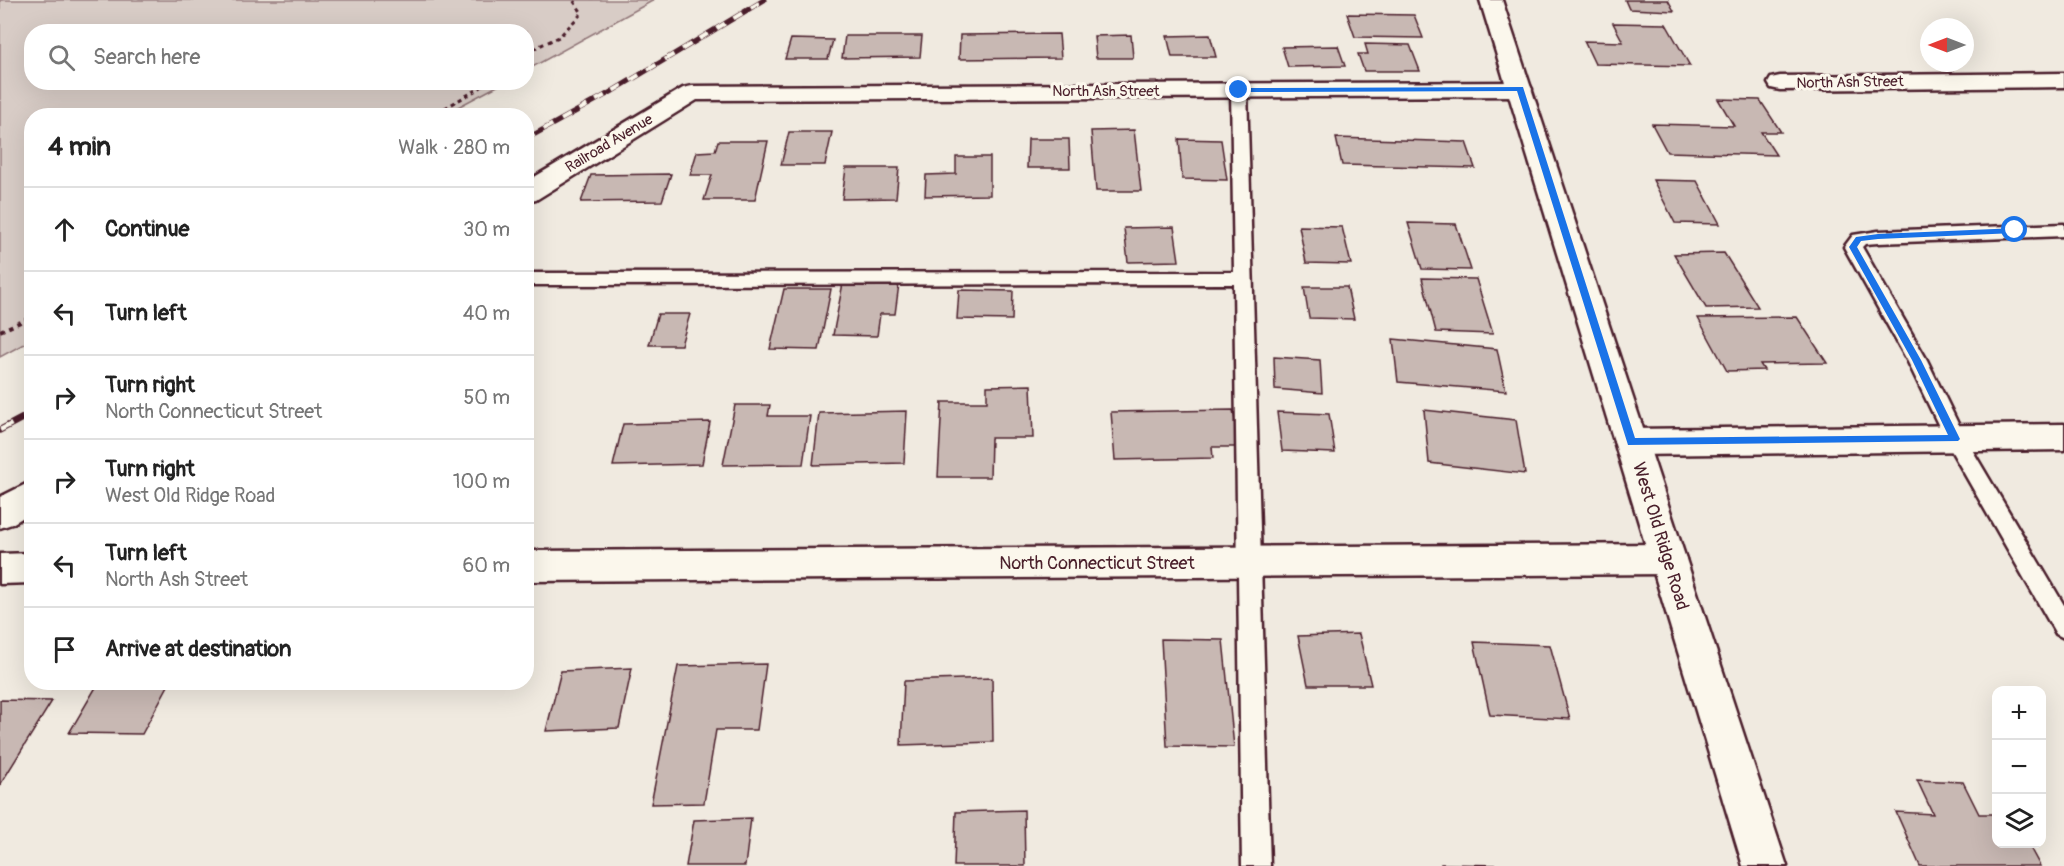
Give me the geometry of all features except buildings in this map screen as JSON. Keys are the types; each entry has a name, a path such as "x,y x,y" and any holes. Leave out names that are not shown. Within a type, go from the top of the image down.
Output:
{"street":[{"name":"West Old Ridge Road","path":"1491,0 1765,866"},
{"name":"North Ash Street","path":"1780,83 2064,80"},
{"name":"North Ash Street","path":"692,93 1520,89"},
{"name":"Railroad Avenue","path":"534,189 692,93"},
{"path":"1631,442 2064,437"},
{"path":"0,514 24,500"},
{"name":"North Connecticut Street","path":"534,566 1668,559"},
{"path":"0,568 24,568"}],"lane":[{"path":"1239,90 1256,866"},
{"path":"2064,230 1878,237 1859,239 1853,247 1917,360 1955,439 2064,627"},
{"path":"534,279 1244,278"}],"path":[{"path":"534,48 559,37 582,13 573,0"},
{"path":"445,108 476,90"},
{"path":"0,330 24,320"}],"shaded area":[{"path":"0,0 654,0 534,66 534,24 24,24 24,90 490,90 456,108 24,108 24,344 0,357"}],"railway":[{"path":"534,135 611,92 764,0"},
{"path":"0,430 24,417"}],"route":[{"path":"1239,90 1520,89 1631,442 1955,439 1917,360 1853,247 1859,239 1878,237 2015,230"}]}
